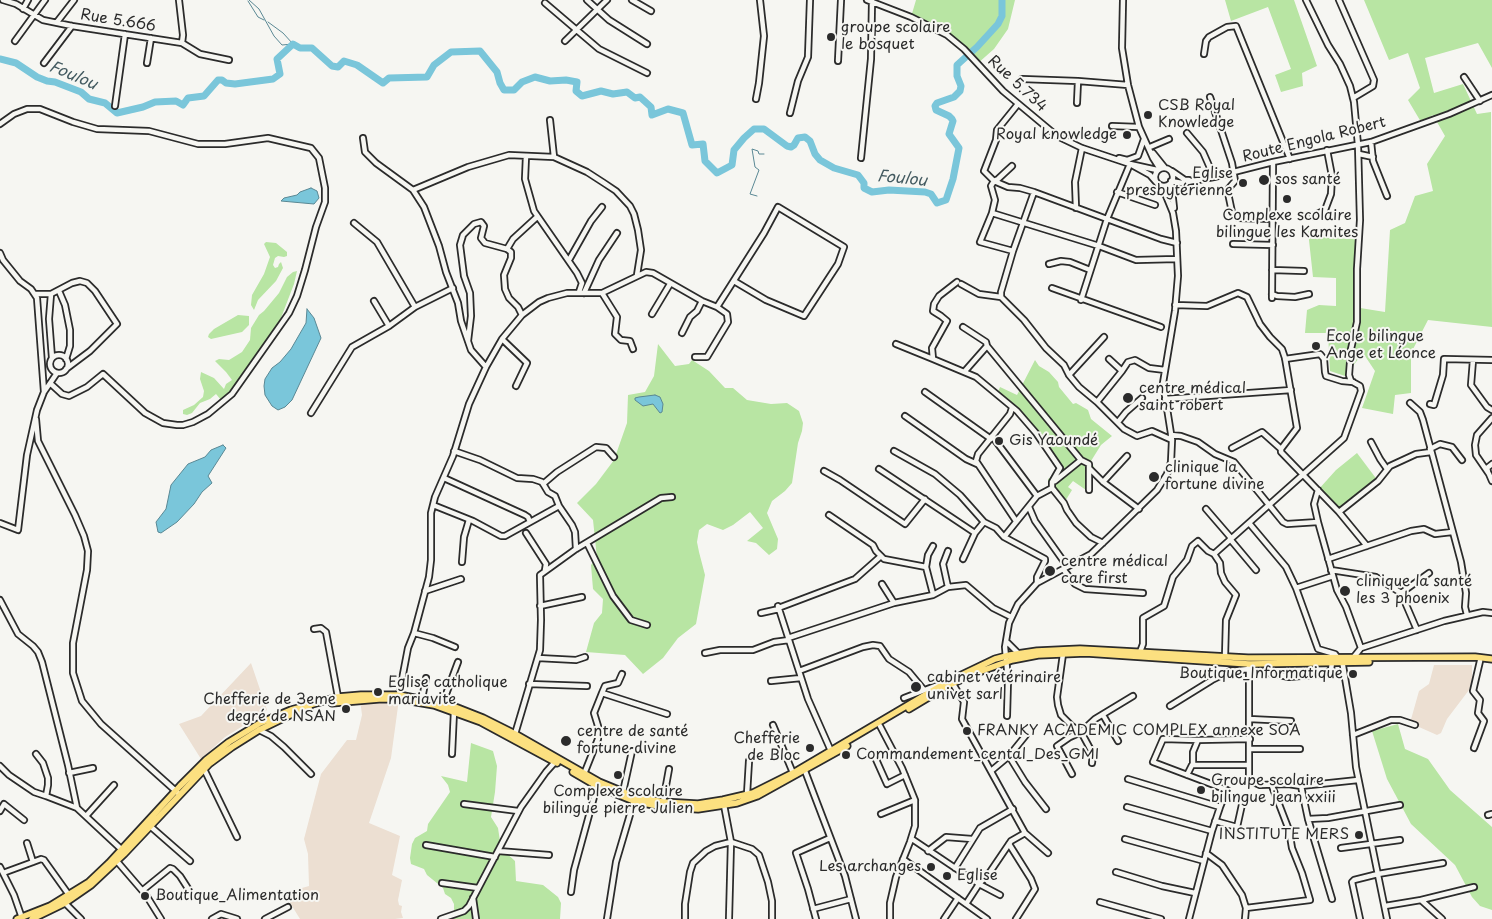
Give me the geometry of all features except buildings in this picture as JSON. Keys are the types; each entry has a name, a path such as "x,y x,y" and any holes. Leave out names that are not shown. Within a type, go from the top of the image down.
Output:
{"main road":[{"path":"20,918 50,906 89,882 115,860 121,849 177,793 204,768 232,747 259,730 292,714 338,701 399,699 442,705 481,722 597,786 634,801 663,807 698,809 724,805 757,796 805,771 950,683 1019,654 1063,649 1225,657 1492,660"},
{"path":"32,919 65,903 91,885 150,826 206,760 229,742 260,724 291,710 338,697 399,695 422,699 483,718 515,734 598,782 633,796 663,802 698,804 747,794 793,773 950,683 996,659 1008,660 1038,655 1063,654 1117,655 1249,666 1332,662 1353,658 1492,660"}],"street":[{"name":"Rue 5.666","path":"4,0 43,20 182,42 200,54 229,60"},
{"path":"23,9 28,0"},
{"path":"15,41 46,0"},
{"path":"57,22 74,0"},
{"path":"178,0 183,35 182,42"},
{"path":"586,0 609,20 647,44"},
{"path":"565,41 607,0"},
{"path":"632,0 652,11"},
{"path":"756,99 764,36 760,0"},
{"path":"790,113 798,81 808,57 810,0"},
{"path":"838,61 841,0"},
{"path":"861,158 871,59 870,0"},
{"name":"Rue 5.734","path":"870,0 928,25 947,36 964,49 1018,104 1049,131 1082,148 1130,164 1159,170"},
{"path":"1123,0 1122,48 1128,86 1139,126 1159,170"},
{"path":"1306,0 1328,45 1340,64 1354,98 1361,209 1357,276 1358,322 1349,361 1349,375 1353,382"},
{"path":"1339,0 1374,80 1373,86 1354,98"},
{"path":"546,4 598,49 646,74"},
{"path":"44,63 72,26"},
{"path":"1204,54 1207,39 1228,27 1236,26 1290,159"},
{"path":"115,106 125,34"},
{"path":"147,63 151,38"},
{"path":"1464,78 1480,101"},
{"path":"1022,79 1078,81 1128,86"},
{"path":"1077,103 1078,81"},
{"name":"Route Engola Robert","path":"1171,181 1177,183 1214,177 1327,150 1372,142 1449,114 1492,94"},
{"path":"1210,97 1234,173 1235,181 1229,188 1228,193 1234,216 1243,219 1273,219"},
{"path":"1018,104 997,130 996,140 984,171 994,181 1008,187 1034,192 1162,239 1177,242"},
{"path":"0,124 14,114 27,109 40,109 91,127 106,130 149,131 198,144 225,144 268,138 311,148 318,158 325,188 324,202 305,270 297,296 289,313 232,394 208,414 183,425 170,425 145,413 103,374 87,387 69,396 62,394 52,384"},
{"path":"550,120 554,157"},
{"path":"1112,126 1139,126"},
{"path":"1188,133 1203,152 1214,177"},
{"path":"364,138 365,152 413,190 420,202 433,227 446,272 458,303 468,343 471,350 486,367"},
{"path":"1150,147 1169,139"},
{"path":"1145,140 1159,162 1173,176 1171,181 1174,198 1173,213"},
{"path":"1103,155 1127,160 1132,159 1138,156 1145,140"},
{"path":"1372,142 1373,163 1387,196"},
{"path":"1076,208 1075,182 1082,148"},
{"path":"1313,216 1326,210 1331,194 1332,176 1327,150"},
{"path":"1359,154 1373,157"},
{"path":"413,190 468,167 510,155 554,157 586,172 616,191 626,201 634,214 641,250 637,275"},
{"path":"526,156 527,187 537,217 582,283 582,292"},
{"path":"1274,162 1272,296 1309,294"},
{"path":"1006,716 1008,703 1007,643 1011,618 1018,604 1037,583 1091,554 1103,543 1157,490 1167,474 1171,462 1172,438 1163,383 1175,305 1178,259 1177,242 1173,213 1167,196 1150,175 1130,164 1107,219 1081,300"},
{"path":"1012,166 994,181 991,186 995,200 992,213 980,242 1013,251"},
{"path":"1159,170 1168,169"},
{"name":"Route Engola Robert","path":"1168,169 1185,180 1196,180"},
{"path":"1159,170 1155,178 1157,182 1164,186 1171,181"},
{"path":"1001,297 1013,251 1034,192"},
{"path":"1117,192 1155,205"},
{"path":"717,307 764,233 778,206 844,247 838,264 804,316 766,300 734,281"},
{"path":"568,260 591,221 602,207"},
{"path":"992,213 1099,246 1136,260 1178,259"},
{"path":"507,249 513,239 537,217"},
{"path":"468,343 471,304 463,269 460,240 474,224 480,222 484,226 481,238 485,243 507,249 512,254 504,275 505,288 509,298 518,307 522,315"},
{"path":"354,223 378,242 415,308"},
{"path":"582,292 599,260 617,233"},
{"path":"1233,244 1273,245"},
{"path":"0,253 3,260 20,281 36,294 51,294 80,281 87,284 117,324 90,351 61,373 57,373"},
{"path":"1049,264 1061,261 1070,262 1090,270"},
{"path":"1272,270 1304,272"},
{"path":"399,695 408,648 425,591 431,560 431,513 433,505 470,404 486,367 502,339 522,315 539,302 548,298 568,293 602,293 637,275 649,272 727,314 728,322 707,357 695,357"},
{"path":"933,359 932,348 947,322 933,311 934,304 940,296 959,283 979,294 1001,297 1024,320 1046,348 1064,365 1069,375 1079,387 1124,429 1137,436 1152,431 1172,438 1181,436 1198,442 1215,454 1234,462 1283,522 1287,524 1318,522"},
{"path":"652,314 670,284"},
{"path":"311,413 352,347 389,326 415,308 453,288"},
{"path":"1052,288 1081,300 1161,327"},
{"path":"59,291 65,305 70,330 70,346 66,359 68,364 66,369"},
{"path":"602,293 617,317 615,334 621,340 630,341 633,349"},
{"path":"1175,305 1207,306 1238,293 1250,301 1260,324 1282,350 1285,359 1296,428 1281,448"},
{"path":"36,294 44,392"},
{"path":"51,294 49,319 52,358 50,367 57,373"},
{"path":"374,301 389,326"},
{"path":"682,333 690,317 697,311 702,301"},
{"path":"963,327 986,342 987,346 1081,460 1089,464 1089,490"},
{"path":"1069,375 1104,337"},
{"path":"502,339 527,363 516,386"},
{"path":"896,344 976,377 1017,411 1036,433 1060,468 1052,487"},
{"path":"965,371 987,346"},
{"path":"1214,554 1340,442 1347,433 1361,390 1359,385 1326,376 1324,372 1324,358 1320,354 1285,359"},
{"path":"52,358 59,356 66,359"},
{"path":"1108,358 1122,371"},
{"path":"1430,404 1434,406 1443,375 1444,359 1492,360"},
{"path":"1097,402 1128,362 1135,360 1149,368 1165,370"},
{"path":"1473,360 1471,385 1492,410"},
{"path":"0,523 18,530 27,455 37,410 44,392 52,384 57,373"},
{"path":"1165,399 1291,390"},
{"path":"925,392 991,437 1037,496"},
{"path":"1118,422 1142,398"},
{"path":"1410,403 1420,412 1461,562 1467,615"},
{"path":"977,464 978,454 1010,414 1012,408"},
{"path":"905,416 966,459 977,464 1016,521"},
{"path":"1492,418 1477,435 1475,445 1476,455 1492,481"},
{"path":"36,419 38,440 75,515 88,551 87,570 73,643 73,672 82,701 100,724 177,793"},
{"path":"1232,448 1262,432 1281,448 1281,452 1339,512 1367,546"},
{"path":"1371,442 1388,469"},
{"path":"1339,512 1378,481 1388,469 1396,463 1416,454 1430,451 1440,444 1452,446 1462,460"},
{"path":"543,484 557,472 596,447 606,448 614,457"},
{"path":"454,451 480,460 517,478 532,478 543,484 548,492 555,496 575,532 576,549"},
{"path":"894,451 935,474 960,495 984,522 996,528 1004,537 1044,559 1045,561 1037,577 1037,583"},
{"path":"1103,482 1127,456"},
{"path":"1004,537 1037,496 1052,487 1060,476 1081,460"},
{"path":"1488,473 1487,468 1492,464"},
{"path":"1089,468 1103,482 1139,508"},
{"path":"879,469 975,533"},
{"path":"824,471 905,524 925,499"},
{"path":"444,478 525,515 530,522"},
{"path":"1052,487 1076,523 1091,537 1103,543"},
{"path":"1318,490 1314,504 1328,559 1361,648"},
{"path":"515,734 532,671 538,658 541,641 540,575 576,549 660,498 672,497"},
{"path":"433,505 501,536 505,536 559,506"},
{"path":"1029,507 1035,521 1075,584 1085,589 1143,593"},
{"path":"1206,509 1256,570"},
{"path":"829,515 873,545 881,556 887,560 926,567"},
{"path":"462,562 464,537 469,520"},
{"path":"963,559 975,533 984,522"},
{"path":"1249,523 1286,567 1296,588 1318,649 1335,654 1341,659 1348,690 1358,780 1388,919"},
{"path":"1328,559 1384,541 1400,533 1422,529 1435,534 1452,532"},
{"path":"526,533 546,564 546,570"},
{"path":"1140,652 1143,644 1144,618 1164,606 1173,576 1187,560 1192,546 1198,541 1214,554 1220,563 1221,573 1225,582 1236,595 1226,620 1225,657"},
{"path":"587,543 613,596 631,620 647,625"},
{"path":"933,546 928,555 926,567 933,594"},
{"path":"948,551 943,564 948,587"},
{"path":"762,613 855,579 881,556"},
{"path":"1331,570 1376,576 1401,593 1417,630"},
{"path":"1401,593 1429,574"},
{"path":"1296,588 1333,576"},
{"path":"425,591 461,579"},
{"path":"882,584 894,603"},
{"path":"705,653 720,650 753,650 894,603 933,594 948,587 966,585 993,608 1011,618"},
{"path":"540,606 582,597"},
{"path":"1,603 18,634 33,646 42,662 77,808"},
{"path":"779,607 799,672 816,718 831,751"},
{"path":"1353,658 1361,648 1467,615 1482,612 1492,613"},
{"path":"314,629 321,628 326,632 338,697"},
{"path":"414,633 433,638 454,647"},
{"path":"1007,643 1019,654"},
{"path":"996,659 1007,643"},
{"path":"799,672 863,647 874,645 880,646 889,658 909,672 924,690"},
{"path":"1063,654 1057,697 1058,705 1061,715 1081,732 1093,754 1092,762"},
{"path":"538,658 576,660 584,657"},
{"path":"1474,748 1484,721 1478,714 1480,700 1473,691 1480,661"},
{"path":"442,705 458,662"},
{"path":"1170,706 1230,671 1249,666 1289,677 1324,674 1331,670 1332,662"},
{"path":"1249,666 1250,780 1260,785 1272,786 1288,784 1301,786 1358,780"},
{"path":"584,774 598,739 598,726 594,713 605,686 618,683 622,674"},
{"path":"422,699 426,678"},
{"path":"772,682 802,678"},
{"path":"904,698 950,683 964,702 962,719 1026,833 1048,853"},
{"path":"529,684 586,686"},
{"path":"602,694 667,714"},
{"path":"1072,774 1057,746 1133,696"},
{"path":"452,754 454,711"},
{"path":"1103,714 1118,741"},
{"path":"1248,719 1291,721"},
{"path":"1353,735 1392,720 1400,720 1415,725"},
{"path":"773,725 793,773"},
{"path":"880,726 905,775 915,800 915,826 912,839 898,869 891,898 890,919"},
{"path":"259,730 271,736 284,747 310,774"},
{"path":"991,770 1009,756 1026,735"},
{"path":"1188,919 1215,821 1228,790 1152,762 1163,739 1250,739"},
{"path":"1186,775 1193,765 1193,752 1198,740"},
{"path":"1250,749 1300,749"},
{"path":"624,792 632,751"},
{"path":"36,754 44,763 48,778 46,796"},
{"path":"874,755 887,784 905,775"},
{"path":"1009,756 1025,782 1046,809"},
{"path":"747,794 749,761"},
{"path":"440,919 466,909 518,812 541,778 555,762"},
{"path":"1193,765 1249,765"},
{"path":"0,766 9,775 34,792 77,808 121,849"},
{"path":"69,773 93,768"},
{"path":"204,768 238,837"},
{"path":"663,802 669,770"},
{"path":"805,771 845,876 856,919"},
{"path":"1128,779 1220,807"},
{"path":"86,816 114,785"},
{"path":"571,892 574,870 597,786"},
{"path":"1246,908 1310,900 1292,848 1289,830 1272,786"},
{"path":"1301,786 1308,818 1332,899"},
{"path":"881,814 915,800"},
{"path":"1215,821 1237,827 1243,800"},
{"path":"607,919 616,862 634,801"},
{"path":"0,811 4,804 24,820"},
{"path":"464,804 518,812"},
{"path":"724,805 731,842 729,919"},
{"path":"1308,818 1325,818 1400,805"},
{"path":"1127,807 1212,831"},
{"path":"955,868 980,828 1013,809"},
{"path":"150,826 190,861"},
{"path":"966,904 1011,841 1026,833"},
{"path":"928,850 946,837 972,839"},
{"path":"816,919 796,853 830,838"},
{"path":"912,839 979,884 1000,895"},
{"path":"1125,839 1204,861"},
{"path":"1342,848 1400,840"},
{"path":"685,919 685,904 693,863 698,857 715,846 731,842 752,849 758,855 768,882 772,901 772,919"},
{"path":"27,843 33,862"},
{"path":"1009,844 1035,888 1016,919"},
{"path":"426,845 495,857"},
{"path":"498,851 549,855"},
{"path":"1206,853 1222,865 1242,895 1246,908 1245,919"},
{"path":"3,873 41,859 44,860 69,895"},
{"path":"902,859 987,919"},
{"path":"115,860 143,890 161,919"},
{"path":"1360,919 1352,882 1354,880 1442,863"},
{"path":"0,868 14,895 20,918"},
{"path":"143,890 170,868 180,876 189,890"},
{"path":"1116,872 1162,886 1195,893"},
{"path":"442,884 478,888"},
{"path":"1385,906 1421,900 1474,887"},
{"path":"472,898 476,919"},
{"path":"944,919 958,898"},
{"path":"813,909 851,899"},
{"path":"1421,900 1442,919"},
{"path":"1100,902 1161,919"},
{"path":"65,903 81,919"},
{"path":"265,919 288,907"},
{"path":"212,919 221,914 237,919"}],"shaded area":[{"path":"251,663 267,710 247,725 225,737 201,759 179,724 201,716"},
{"path":"1434,665 1472,665 1472,679 1469,690 1447,719 1441,733 1437,735 1410,723 1419,691 1429,684"},
{"path":"360,699 399,699 391,758 369,823 400,836 392,875 402,880 398,900 399,905 402,906 403,918 300,919 284,893 309,886 308,854 304,839 321,774 347,740 356,740 362,715"}],"green space":[{"path":"916,0 1015,0 1008,29 994,49 977,64 956,42 911,17"},
{"path":"1225,0 1294,0 1317,66 1302,73 1303,86 1281,92 1275,75 1291,69 1268,7 1231,21"},
{"path":"1364,0 1492,0 1492,68 1478,43 1425,58 1434,93 1463,84 1477,114 1491,112 1492,327 1428,320 1411,353 1411,393 1395,395 1393,414 1362,408 1375,371 1363,353 1345,376 1330,371 1328,333 1305,333 1307,310 1319,305 1336,306 1336,278 1313,277 1308,231 1323,229 1328,238 1355,239 1354,307 1385,312 1390,230 1405,223 1415,196 1433,191 1427,164 1445,136 1433,115 1421,122 1408,100 1420,88 1408,53 1389,60"},
{"path":"266,242 276,243 287,252 287,256 275,258 273,265 275,268 281,262 283,268 276,281 258,300 254,310 251,305 252,295 264,274 270,257 264,244"},
{"path":"297,271 279,323 237,386 221,400 216,394 200,403 192,413 183,414 183,410 194,405 203,397 204,391 200,379 201,372 214,378 224,389 226,384 232,380 215,361 219,359 229,360 242,352 250,340 251,328 259,315 279,293 287,277"},
{"path":"238,315 249,316 249,325 242,332 211,339 208,337 214,329"},
{"path":"658,344 675,366 689,364 692,360 709,371 725,388 733,388 747,400 771,404 787,403 799,411 803,423 792,483 772,501 767,513 778,539 777,549 769,555 756,543 747,541 763,528 750,512 723,530 707,524 699,530 697,542 705,575 696,624 678,638 663,658 643,674 625,655 586,652 594,623 602,613 603,599 593,589 591,565 597,558 593,520 577,503 596,484 614,460 627,423 628,395 645,392 654,376"},
{"path":"1035,360 1039,366 1049,372 1058,382 1059,387 1073,404 1076,403 1088,410 1091,419 1112,436 1101,445 1091,461 1094,467 1086,490 1073,481 1068,487 1072,490 1064,503 1048,488 1048,479 1058,473 1060,467 1036,433 997,394 1000,387 1017,395"},
{"path":"1357,453 1378,481 1339,512 1318,490 1336,470"},
{"path":"1398,724 1405,749 1428,759 1450,790 1492,827 1492,910 1480,906 1472,897 1455,865 1411,824 1387,779 1372,731"},
{"path":"471,743 493,751 497,766 491,817 498,828 501,848 515,861 516,881 543,885 558,897 561,903 560,919 454,919 454,904 451,898 445,894 443,888 427,875 424,869 411,864 412,844 415,838 427,831 428,824 450,792 448,785 441,776 467,782"}],"water":[{"path":"311,188 317,191 319,198 314,204 281,201 284,198 297,195"},
{"path":"307,309 314,318 321,338 292,400 285,407 278,410 272,406 265,395 265,379 272,368 291,349 306,323"},
{"path":"655,395 660,397 663,404 662,412 660,413 653,404 643,406 635,400 635,398 639,397"},
{"path":"223,445 226,448 208,476 212,483 177,522 161,533 158,532 156,522 166,509 171,485 188,464 205,457 211,450"}],"waterway":[{"path":"249,0 259,9 274,36 282,45 293,44"},
{"name":"Foulou","path":"0,59 16,63 37,77 81,92 89,99 105,103 117,113 155,102 176,101 183,105 188,98 204,96 218,80 235,84 273,79 280,74 277,59 293,44 300,48 312,48 332,66 338,67 344,61 357,65 383,83 389,78 427,77 434,65 451,52 480,51 497,72 504,90 514,90 522,82 535,77 550,81 566,80 577,82 576,91 582,96 601,91 613,94 627,92 635,98 640,97 651,107 652,115 668,109 683,113 692,145 703,144 705,161 717,173 732,165 734,150 744,138 754,129 764,129 791,147 798,138 805,137 810,141 815,154 820,160 834,168 858,175 864,183 864,188 872,192 889,190 925,192 931,194 937,203 946,200 953,179 959,148 949,134 952,119 936,110 935,106 937,103 954,97 960,91 961,86 957,76 957,65 998,24 1002,16 1002,0"},
{"path":"248,1 258,17 264,20"},
{"path":"268,22 283,33 293,44"},
{"path":"757,196 750,194 759,170 755,167 752,149 758,151 759,154 764,154"}],"place":[{"name":"groupe scolaire le bosquet","path":"831,37"},
{"name":"CSB Royal Knowledge","path":"1148,115"},
{"name":"Royal knowledge","path":"1127,135"},
{"name":"sos santé","path":"1264,180"},
{"name":"Eglise presbytérienne","path":"1243,183"},
{"name":"Complexe scolaire bilingue les Kamites","path":"1287,199"},
{"name":"Ecole bilingue Ange et Léonce","path":"1316,346"},
{"name":"centre médical saint robert","path":"1128,398"},
{"name":"Gis Yaoundé","path":"999,441"},
{"name":"clinique la fortune divine","path":"1154,477"},
{"name":"centre médical care first","path":"1050,571"},
{"name":"clinique la santé les 3 phoenix","path":"1345,591"},
{"name":"Boutique_Informatique","path":"1353,674"},
{"name":"cabinet vétérinaire univet sarl","path":"916,687"},
{"name":"Eglise catholique mariavite","path":"378,692"},
{"name":"Chefferie de 3eme degré de NSAN","path":"346,709"},
{"name":"FRANKY ACADEMIC COMPLEX annexe SOA","path":"967,731"},
{"name":"centre de santé fortune divine","path":"566,741"},
{"name":"Chefferie de Bloc","path":"810,748"},
{"name":"Commandement_cental_Des_GMI","path":"846,755"},
{"name":"Complexe scolaire bilingue pierre Julien","path":"618,775"},
{"name":"Groupe scolaire bilingue jean xxiii","path":"1201,790"},
{"name":"INSTITUTE MERS","path":"1359,835"},
{"name":"Les archanges","path":"931,867"},
{"name":"Eglise","path":"947,876"},
{"name":"Boutique_Alimentation","path":"145,896"}]}
